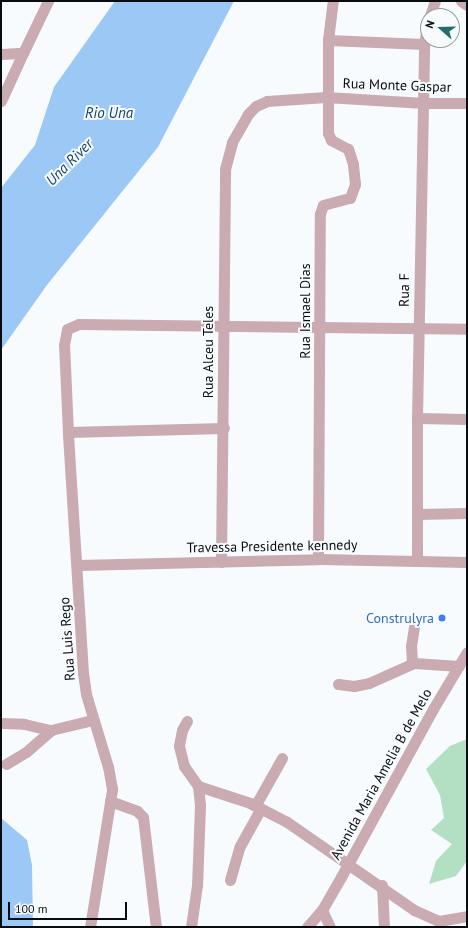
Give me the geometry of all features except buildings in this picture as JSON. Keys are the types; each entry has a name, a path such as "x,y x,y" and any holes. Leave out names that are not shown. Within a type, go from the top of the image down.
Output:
{"street":[{"path":"1,101 48,1"},
{"path":"326,97 328,40 333,1"},
{"path":"461,1 467,4"},
{"path":"328,40 420,44"},
{"name":"Rua F","path":"417,560 418,329 424,48"},
{"path":"1,54 23,53"},
{"name":"Rua Monte Gaspar","path":"232,142 248,114 262,103 298,98 326,97 424,103 467,103"},
{"name":"Rua Ismael Dias","path":"318,559 321,210 327,204 350,198 355,184 353,164 348,149 329,136 326,97"},
{"name":"Rua Alceu Teles","path":"221,562 224,428 222,324 225,169 232,142"},
{"name":"Rua Luis Rego","path":"90,927 112,790 108,767 92,720 83,673 78,565 68,432 64,345 67,329 76,324 222,324"},
{"path":"222,324 467,329"},
{"path":"417,418 467,419"},
{"path":"68,432 224,428"},
{"path":"417,514 467,513"},
{"name":"Travessa Presidente kennedy","path":"78,565 318,559 467,562"},
{"path":"412,663 411,646 414,627"},
{"name":"Avenida Maria Amelia B de Melo","path":"307,927 322,910 467,652"},
{"path":"338,684 354,686 369,683 412,663 424,662 459,666"},
{"path":"1,723 24,724 51,730 92,720"},
{"path":"187,721 182,730 179,746 182,760 198,786 200,806 197,885 191,927"},
{"path":"6,764 26,752 51,730"},
{"path":"230,880 240,846 282,758"},
{"path":"198,786 258,807 310,836 382,885 414,910 439,924 467,916"},
{"path":"110,801 137,811 144,821 149,885 156,927"},
{"path":"382,885 384,927"},
{"path":"322,910 330,927"}],"green space":[{"path":"467,739 467,861 456,876 429,884 436,861 452,844 431,830 444,818 440,795 426,769 450,746"}],"water":[{"name":"Rio Una","path":"115,1 234,1 158,147 47,285 1,350 1,188 35,145 54,87"},
{"path":"1,818 27,840 32,865 33,927 1,927"}],"place":[{"name":"Construlyra","path":"442,618"}],"water label":[{"name":"Una River","path":"69,162"}]}
